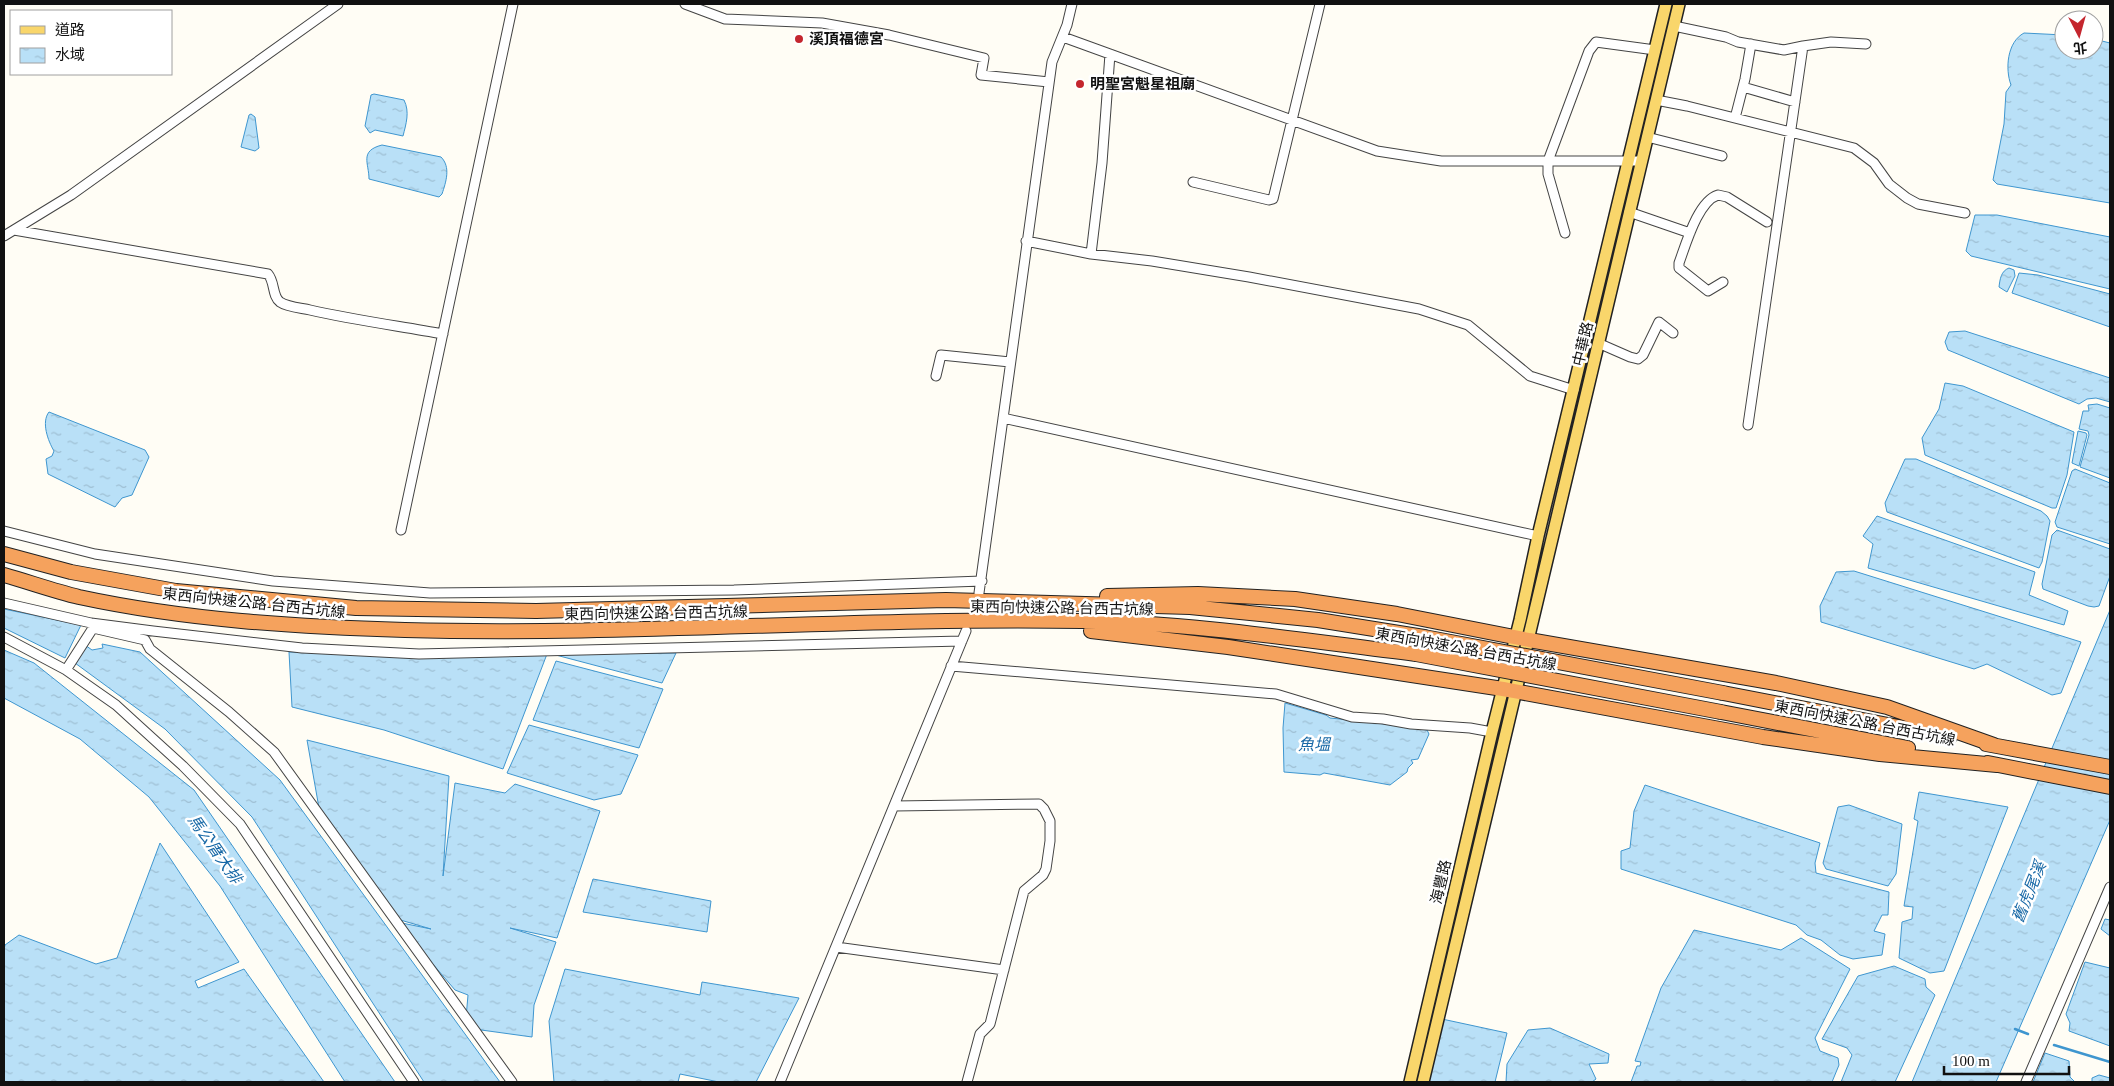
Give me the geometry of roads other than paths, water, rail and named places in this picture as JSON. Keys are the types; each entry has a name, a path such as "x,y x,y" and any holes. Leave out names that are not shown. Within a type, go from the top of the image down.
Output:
{"highway":[{"name":"東西向快速公路 台西古坑線","path":"4,554 71,572 176,591 356,608 536,611 819,605 946,600 1190,607 1318,620 1424,637 2110,767"},
{"name":"東西向快速公路 台西古坑線","path":"4,575 79,596 194,616 350,629 512,632 823,624 1085,621 1214,629 1416,654 2110,787"},
{"path":"946,600 1198,594 1295,600 1397,614 1522,639 1776,684 1887,707 1994,746"},
{"path":"951,622 1108,632 1228,647 1509,691 1763,737 1880,754 1997,765"}],"main road":[{"name":"中華路","path":"1522,639 1538,536 1666,4"},
{"name":"中華路","path":"1509,691 1598,343 1680,4"},
{"name":"海豐路","path":"1410,1082 1492,732 1509,691"},
{"name":"海豐路","path":"1423,1082 1509,691"}],"street":[{"path":"4,236 71,195 338,4"},
{"path":"401,530 513,4"},
{"path":"685,4 725,19 822,23 888,35 984,58 982,75 1049,82"},
{"path":"979,593 1052,62 1063,37 1072,4"},
{"path":"1193,182 1273,200 1320,4"},
{"path":"1674,26 1784,50 1831,42 1866,44"},
{"path":"1063,37 1376,151 1441,161 1641,161"},
{"path":"1565,232 1548,174 1548,161 1589,51 1596,42 1655,50"},
{"path":"1735,118 1751,44"},
{"path":"1748,425 1803,46"},
{"path":"1091,254 1102,163 1110,54"},
{"path":"1743,88 1795,102"},
{"path":"1656,100 1791,131 1854,148 1874,163 1889,184 1918,204 1965,213"},
{"path":"1647,137 1722,156"},
{"path":"1723,282 1708,291 1679,268 1690,233 1705,202 1718,195 1727,197 1767,222"},
{"path":"1629,212 1690,233"},
{"path":"14,230 268,274 273,279 276,297 280,302 340,317 443,334"},
{"path":"1026,241 1091,254 1152,261 1419,309 1468,325 1530,376 1574,390"},
{"path":"1598,343 1638,359 1643,355 1659,322 1673,332"},
{"path":"936,376 941,355 1010,362"},
{"path":"1003,418 1538,536"},
{"path":"4,531 95,554 274,581 430,593 734,590 982,581"},
{"path":"4,604 91,623 153,631 302,648 419,654 962,642"},
{"path":"66,670 93,628 145,640 150,649 229,712 274,752 512,1082"},
{"path":"780,1082 966,631"},
{"path":"4,636 66,670 116,705 183,766 240,824 414,1082"},
{"path":"951,666 1276,694 1352,717 1470,728 1492,732"},
{"path":"894,806 1039,804 1050,820 1050,841 1046,869 1043,875 1024,891 990,1024 980,1034 966,1082"},
{"path":"2026,1082 2110,887"},
{"path":"836,946 1004,970"}],"water":[{"path":"2024,33 2054,34 2054,60 2104,60 2104,42 2110,43 2110,203 1997,184 1993,180 2004,124 2006,92 2011,85 2008,71 2009,56 2018,37"},
{"path":"371,95 404,100 407,114 403,136 375,130 370,133 365,126"},
{"path":"251,114 255,117 259,148 255,151 241,147 249,115"},
{"path":"382,145 441,157 447,170 442,194 439,197 369,179 368,154"},
{"path":"1975,215 1997,215 2110,237 2110,289 1971,256 1966,251"},
{"path":"2006,269 2014,270 2015,276 2007,292 1999,287 2000,278"},
{"path":"2019,273 2038,275 2110,294 2110,327 2012,293"},
{"path":"1965,331 2110,378 2110,402 2096,398 2087,399 2079,404 1948,350 1945,342 1949,332"},
{"path":"1945,383 1963,386 2074,432 2067,475 2056,508 2052,508 1925,455 1922,438 1939,409"},
{"path":"2097,404 2110,408 2110,478 2080,467 2089,435 2088,431 2079,429 2083,411 2089,411 2088,405"},
{"path":"49,412 145,450 149,457 132,495 122,498 115,507 48,474 46,459 52,456 54,451 45,426"},
{"path":"2078,431 2087,435 2079,466 2072,463"},
{"path":"1905,459 1916,459 2041,511 2050,521 2042,562 2039,568 1887,512 1885,503"},
{"path":"2075,469 2110,483 2110,544 2057,527 2055,522 2072,471"},
{"path":"1877,516 2035,572 2029,595 2068,611 2064,625 1868,568 1873,544 1863,536"},
{"path":"2057,530 2110,549 2110,576 2099,606 2088,606 2043,589 2042,584 2052,535"},
{"path":"1854,571 2081,642 2061,693 2052,695 1987,664 1974,669 1821,622 1820,606 1836,572"},
{"path":"4,609 81,625 65,658 4,628"},
{"name":"舊虎尾溪","path":"2110,610 2110,820 1996,1082 1912,1082"},
{"path":"102,644 140,652 280,780 500,1082 424,1082 252,817 165,729 75,663 85,645 92,650 103,648"},
{"name":"馬公厝大排","path":"4,650 34,663 194,790 395,1082 345,1082 220,886 149,797 80,739 4,698"},
{"path":"289,652 416,656 547,654 503,769 384,730 292,707"},
{"path":"676,653 662,683 552,654"},
{"path":"556,661 663,689 639,748 533,720"},
{"name":"魚塭","path":"1285,703 1326,715 1330,718 1427,730 1429,734 1418,759 1411,760 1413,763 1407,772 1390,785 1324,773 1320,775 1284,772 1283,728"},
{"path":"529,725 638,755 621,794 594,800 507,773"},
{"path":"307,740 449,776 443,876 455,783 505,793 515,784 600,811 557,938 510,928 556,942 534,1005 532,1037 474,1029 466,1018 468,995 455,990 397,922 431,929 397,919 319,808"},
{"path":"1645,785 1820,843 1815,863 1816,873 1889,892 1888,915 1882,915 1874,931 1885,934 1882,955 1853,959 1840,955 1821,940 1807,935 1796,925 1621,869 1621,851 1630,848 1634,811"},
{"path":"1919,792 2008,807 1944,971 1930,973 1899,958 1902,922 1912,919 1913,907 1904,906 1918,821 1914,819"},
{"path":"1849,805 1902,824 1896,874 1888,886 1826,869 1823,863 1838,807"},
{"path":"160,843 239,962 195,981 198,988 244,969 324,1082 4,1082 5,945 19,935 96,964 117,958"},
{"path":"593,879 711,901 707,932 583,912"},
{"path":"2105,919 2110,920 2110,936 2101,929"},
{"path":"1694,930 1781,950 1801,938 1850,969 1815,1038 1820,1051 1838,1058 1839,1065 1832,1082 1631,1082 1637,1066 1640,1066 1641,1062 1635,1061 1661,988"},
{"path":"2085,962 2110,968 2110,1046 2069,1031 2070,1023 2066,1014"},
{"path":"1894,966 1925,979 1926,987 1935,995 1895,1082 1841,1082 1852,1055 1847,1048 1822,1039 1858,976"},
{"path":"565,969 700,995 702,982 799,998 756,1082 719,1082 680,1074 678,1082 554,1082 549,1021"},
{"path":"1442,1019 1507,1033 1495,1082 1425,1082"},
{"path":"1550,1028 1609,1054 1608,1063 1589,1064 1596,1079 1592,1082 1506,1082 1507,1064 1528,1030"},
{"path":"2045,1053 2069,1061 2070,1077 2075,1082 2033,1082"},
{"path":"2099,1075 2110,1078 2110,1082 2092,1082 2092,1078"}],"waterway":[{"path":"2015,1029 2028,1034"},
{"path":"2054,1045 2110,1062"}],"place":[{"name":"溪頂福德宮","path":"799,39"},
{"name":"明聖宮魁星祖廟","path":"1080,84"}]}
